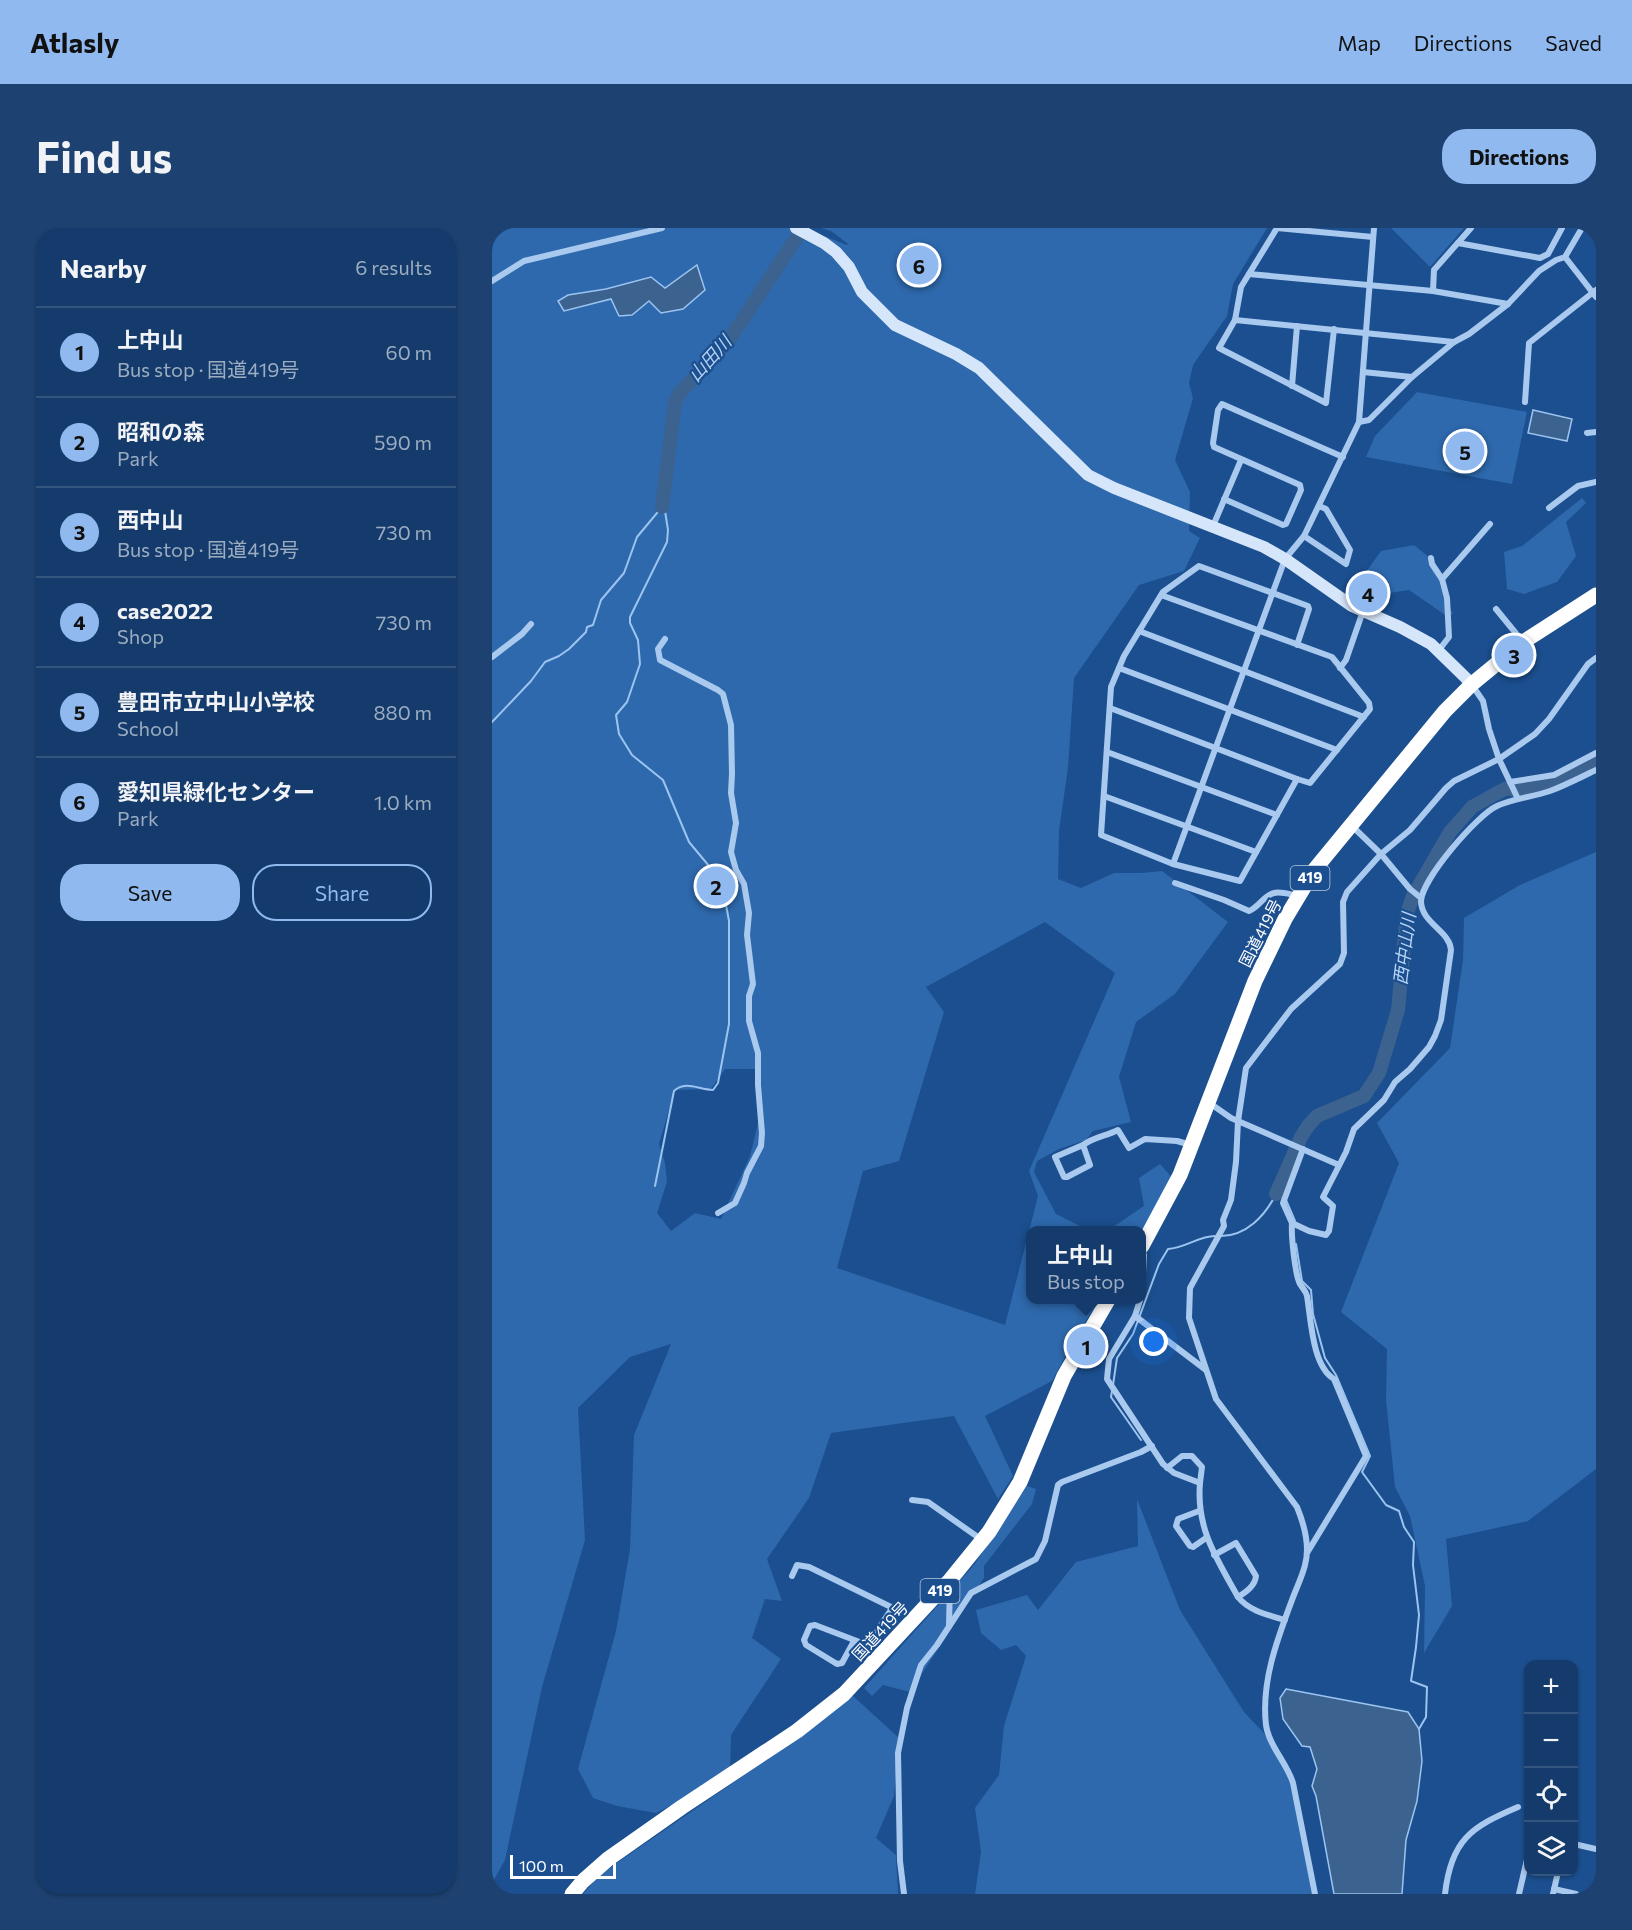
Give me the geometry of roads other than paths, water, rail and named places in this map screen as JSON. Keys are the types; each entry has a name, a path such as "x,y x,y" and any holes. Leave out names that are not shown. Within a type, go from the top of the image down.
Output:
{"highway":[{"name":"国道419号","path":"1146,1240 1180,1176 1256,981 1285,919 1315,869 1445,711 1472,684 1523,642 1596,595"},
{"name":"国道419号","path":"572,1894 608,1859 797,1731 844,1694 875,1663 982,1541 1020,1482 1064,1376 1105,1304"}],"street":[{"path":"492,281 524,261 662,228"},
{"path":"1334,329 1326,403 1219,348 1235,320 1241,287 1277,228 1373,237"},
{"path":"1173,864 1285,559 1304,536 1359,422 1374,228"},
{"path":"1433,291 1434,270 1471,228"},
{"path":"1458,243 1540,258 1548,254 1562,228"},
{"path":"1359,422 1369,420 1413,377 1454,342 1469,334 1508,304 1539,271 1565,257 1582,228"},
{"path":"802,231 836,252 849,267 862,292 895,325 973,364 1088,475 1107,485 1264,547 1352,606 1401,627 1431,644 1472,684 1483,701 1499,759 1518,799"},
{"path":"1525,402 1530,343 1595,293 1565,257"},
{"path":"1249,274 1433,291 1508,304"},
{"path":"1235,320 1454,342"},
{"path":"1292,386 1297,326"},
{"path":"1363,372 1413,377"},
{"path":"1224,499 1283,525 1286,524 1301,490 1300,485 1214,447 1218,410 1222,404 1342,457"},
{"path":"1587,433 1596,432"},
{"path":"1213,526 1241,460"},
{"path":"1550,508 1578,486 1596,482"},
{"path":"1304,536 1346,564 1350,550 1326,509 1320,506"},
{"path":"1442,579 1490,524"},
{"path":"1431,558 1432,564 1442,579 1447,598 1449,637 1439,651"},
{"path":"1297,645 1308,606 1272,592 1199,566 1161,595 1124,656 1111,687 1101,835 1173,864 1239,881 1297,779"},
{"path":"1110,708 1310,783 1370,709 1369,703 1332,657 1161,595"},
{"path":"1496,609 1523,642"},
{"path":"1340,668 1346,660 1362,611"},
{"path":"492,657 522,634 531,624"},
{"path":"1139,631 1364,717"},
{"path":"665,639 658,649 660,660 718,690 723,694 727,704 731,725 731,806 736,823 731,852 736,870 744,884 749,913 747,935 753,984 749,996 749,1021 758,1053 758,1085 762,1112 761,1146 735,1203 718,1213"},
{"path":"1315,1894 1290,1772 1266,1728 1267,1682 1285,1620 1305,1565 1303,1521 1297,1507 1216,1399 1189,1318 1189,1294 1193,1282 1224,1226 1223,1220 1231,1200 1238,1121 1246,1068 1291,1010 1340,964 1344,953 1343,902 1347,892 1381,854 1410,830 1446,788 1524,743 1549,719 1588,664 1596,658"},
{"path":"1119,668 1337,750"},
{"path":"1107,752 1277,815"},
{"path":"1511,784 1554,775 1596,753"},
{"path":"1292,1223 1309,1231 1326,1235 1329,1231 1333,1206 1323,1197 1354,1129 1384,1100 1395,1082 1429,1047 1441,1020 1451,944 1427,918 1422,908 1420,897 1432,873 1472,827 1495,807 1550,791 1596,770"},
{"path":"1104,796 1256,852"},
{"path":"1350,825 1381,854 1410,889 1420,897"},
{"path":"1175,883 1249,911 1276,892 1300,896"},
{"path":"1208,1102 1231,1118 1339,1165"},
{"path":"1083,1144 1090,1165 1064,1177 1055,1157 1094,1137 1108,1135 1118,1130 1129,1148 1145,1139 1177,1141 1191,1145"},
{"path":"1302,1149 1283,1203 1292,1223 1299,1283 1306,1291 1315,1348 1326,1374 1334,1379 1366,1456 1306,1554"},
{"path":"1139,1304 1135,1317 1109,1359 1107,1379 1152,1446 1156,1456 1174,1473 1200,1483"},
{"path":"1135,1317 1207,1370"},
{"path":"904,1894 900,1861 898,1753 907,1708 921,1665 938,1646 971,1593 1036,1559 1045,1541 1058,1485 1152,1446"},
{"path":"1167,1468 1182,1456 1192,1456 1202,1467 1199,1511 1206,1538 1214,1555 1244,1605 1285,1620"},
{"path":"912,1500 928,1502 982,1541"},
{"path":"1199,1511 1178,1519 1176,1526 1190,1546 1194,1547 1206,1538"},
{"path":"1214,1555 1236,1543 1256,1576 1256,1580 1248,1591 1238,1597"},
{"path":"792,1576 797,1565 809,1567 891,1607 873,1635 868,1657 875,1663"},
{"path":"950,1580 950,1625"},
{"path":"854,1641 842,1663 837,1664 806,1645 804,1640 810,1626 815,1625 870,1646"},
{"path":"1444,1894 1450,1864 1458,1846 1467,1834 1499,1815 1518,1807"},
{"path":"1578,1845 1596,1849"},
{"path":"1519,1894 1524,1872"},
{"path":"1557,1876 1554,1892 1576,1894"}],"waterway":[{"name":"山田川","path":"662,507 675,402 679,394 729,340 803,228"},
{"path":"492,722 531,681 545,662 569,649 586,632 587,627 593,625 601,600 624,573 637,537 662,507"},
{"path":"655,1186 674,1091 683,1086 713,1090 718,1083 729,1024 729,921 726,905 709,866 689,842 663,780 632,755 619,734 616,715 627,702 640,664 638,640 630,623 630,617 667,542 668,530 665,511 662,507"},
{"name":"西中山川","path":"1276,1194 1308,1126 1317,1116 1364,1096 1379,1073 1398,1010 1407,913 1413,896 1450,832 1472,807 1507,788 1518,791 1536,787 1596,762"},
{"path":"1221,1236 1239,1233 1254,1223 1276,1194 1286,1200 1295,1221"},
{"path":"1146,1299 1159,1264 1168,1249 1215,1236"},
{"path":"1296,1244 1302,1281 1311,1290 1313,1314 1325,1358 1336,1375 1370,1456 1362,1472 1386,1505 1399,1511 1404,1527 1414,1542 1413,1565 1419,1615 1411,1681 1427,1687 1426,1717 1419,1729"},
{"path":"1113,1385 1117,1358 1133,1334 1144,1304"},
{"path":"1112,1391 1111,1397 1141,1440"}],"place":[{"name":"愛知県緑化センター","path":"919,265"},
{"name":"豊田市立中山小学校","path":"1465,451"},
{"name":"case2022","path":"1368,593"},
{"name":"西中山","path":"1514,655"},
{"name":"昭和の森","path":"716,886"},
{"name":"上中山","path":"1086,1346"}]}
